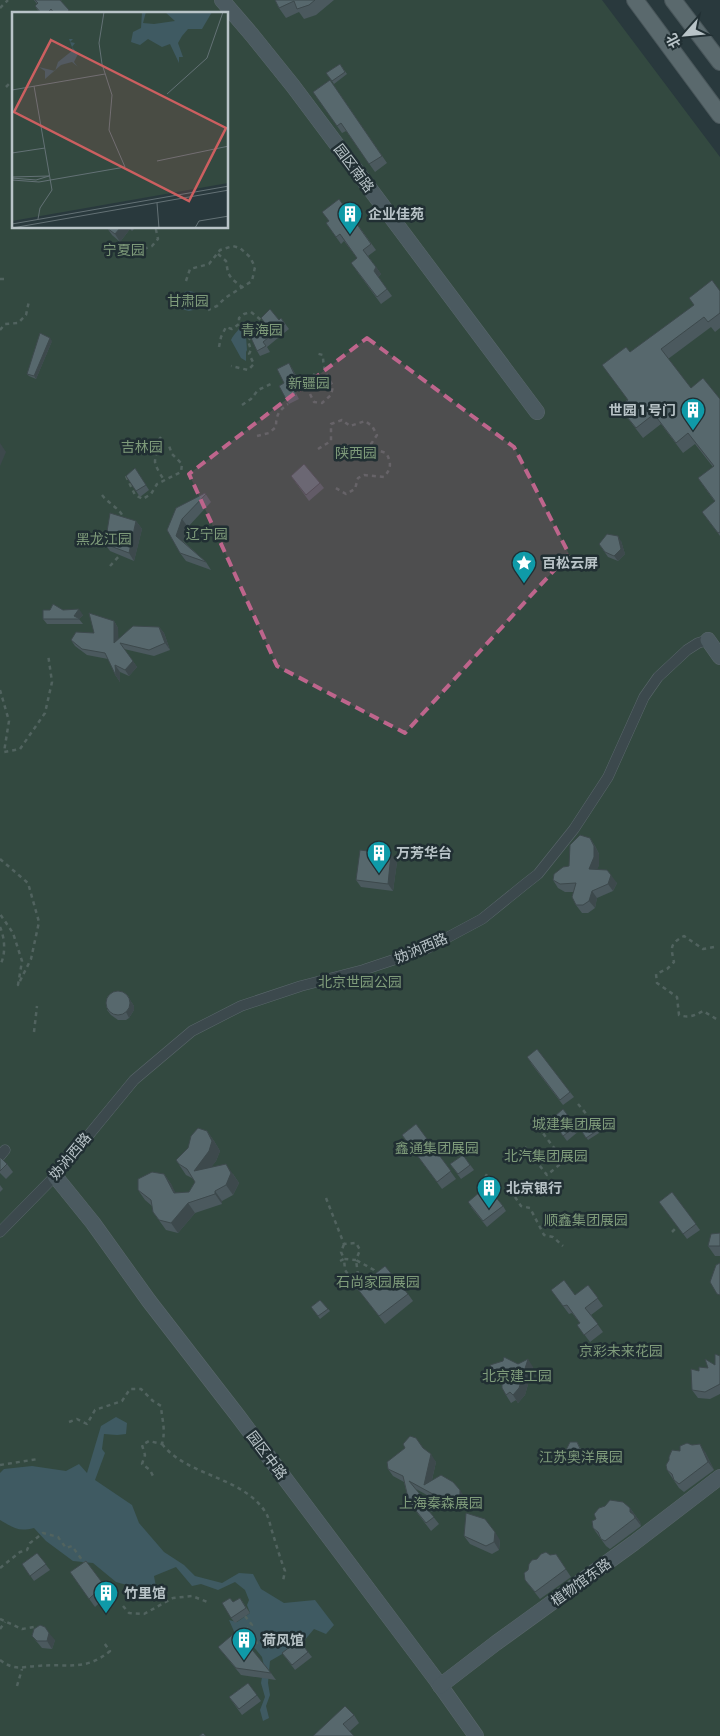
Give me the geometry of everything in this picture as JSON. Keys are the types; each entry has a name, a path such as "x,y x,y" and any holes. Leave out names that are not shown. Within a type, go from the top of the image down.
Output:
{"main road":[{"path":"635,0 720,115"},
{"path":"674,0 720,62"}],"street":[{"name":"园区南路","path":"222,0 293,86 537,412"},
{"path":"708,640 720,657"},
{"name":"妫汭西路","path":"0,1232 55,1176 134,1080 192,1032 241,1006 301,986 363,970 426,949 482,919 538,874 574,829 608,777 644,697 658,677 687,650 698,643 708,640"},
{"name":"园区中路","path":"55,1176 437,1680 476,1736"},
{"name":"植物馆东路","path":"440,1686 720,1477"}],"path":[{"path":"0,8 8,0"},
{"path":"6,87 12,81"},
{"path":"129,251 133,253 152,246 158,239 157,229"},
{"path":"186,281 190,269 209,264 220,250 233,246 240,248 250,257 255,267 252,282 208,310"},
{"path":"218,254 226,261 228,273 232,280 243,288"},
{"path":"0,279 6,279"},
{"path":"0,330 6,324 18,324 26,315 29,301"},
{"path":"219,347 226,327 232,329 239,324 239,318 244,314 251,312 261,320 248,341 254,364 248,370 231,366"},
{"path":"310,394 314,402 322,402 331,395 333,386 326,376 323,367 323,355 315,353"},
{"path":"313,374 320,378 326,376"},
{"path":"242,405 251,399 258,390 271,384"},
{"path":"257,436 269,433 276,427 279,410 288,404"},
{"path":"318,449 331,441 332,424 342,420 350,426 365,421 372,426 377,435 371,444 377,450 386,452 391,461 390,470 384,477 364,476 358,478 354,489 346,494 334,487"},
{"path":"161,437 157,442 158,450 155,463 156,469 164,480"},
{"path":"126,476 135,495 143,499 151,494 157,484 181,472 182,464 172,454 168,443"},
{"path":"102,495 109,504 124,516 125,524"},
{"path":"110,566 120,555"},
{"path":"0,690 9,721 4,752 20,749 45,713 52,682 48,654"},
{"path":"0,859 28,883 39,922 31,959 18,985 22,961 13,933 0,914"},
{"path":"0,927 3,933 4,958 0,965"},
{"path":"714,947 703,949 684,936 676,940 671,948 674,962 667,969 656,974 657,983 677,998 679,1015 686,1017 703,1011 718,1020"},
{"path":"34,1032 37,1006"},
{"path":"578,1104 592,1122"},
{"path":"525,1147 547,1175 564,1161 542,1132"},
{"path":"485,1197 480,1187 487,1174"},
{"path":"515,1197 522,1206 530,1208 544,1235 553,1238 563,1246"},
{"path":"326,1198 344,1244 341,1252 345,1270 354,1284 359,1282 368,1284"},
{"path":"672,1232 678,1227"},
{"path":"344,1244 356,1243 360,1250 356,1260 359,1282"},
{"path":"340,1261 344,1259 356,1260 374,1270 377,1278"},
{"path":"372,1281 383,1274"},
{"path":"69,1422 77,1418 86,1424 95,1410 122,1401 130,1389 141,1389 161,1406 165,1432 162,1444"},
{"path":"154,1478 150,1470 142,1464 145,1456 142,1445 149,1441 162,1444 168,1453 195,1469 214,1476 254,1498 267,1514 285,1571 283,1581"},
{"path":"0,1465 38,1460"},
{"path":"0,1568 20,1552 27,1550 30,1544 44,1533 58,1537 66,1548 72,1546 89,1570"},
{"path":"123,1606 130,1613 144,1614 173,1598 192,1596 210,1603"},
{"path":"245,1616 252,1625 247,1629 257,1643 250,1649"},
{"path":"0,1619 22,1629 34,1627"},
{"path":"0,1629 5,1622"},
{"path":"0,1660 7,1666 22,1669 37,1666 70,1667 87,1665 101,1659 110,1651 104,1643"},
{"path":"17,1686 22,1669"}],"highlighted area":[{"path":"367,338 514,447 569,554 405,733 277,666 189,474"}],"green space":[{"name":"北京世园公园","path":"0,0 602,0 720,157 720,1736 0,1736"}],"water":[{"path":"189,291 196,294 199,301 196,308 189,311 182,308 179,301 182,294"},
{"path":"243,321 249,328 246,337 246,361 241,358 231,340"},
{"path":"116,1417 127,1423 126,1434 104,1434 102,1449 105,1453 95,1480 132,1505 139,1523 164,1552 184,1565 195,1576 222,1583 239,1573 253,1574 261,1589 284,1603 315,1600 334,1625 326,1634 314,1629 303,1642 270,1661 268,1683 270,1695 266,1706 269,1718 263,1721 260,1710 265,1697 261,1683 264,1666 262,1657 243,1634 236,1636 229,1620 237,1622 250,1613 247,1605 249,1600 245,1590 235,1582 218,1590 201,1584 192,1586 176,1567 154,1576 156,1587 148,1591 116,1582 93,1563 73,1561 46,1541 34,1528 24,1530 0,1520 0,1473 4,1469 32,1466 66,1471 79,1464 87,1473 101,1426"}],"building":[{"path":"35,0 60,0 69,10 68,12 53,12 51,9 48,12 40,12 35,6 38,3"},
{"path":"275,0 315,0 309,5 297,9 294,1 279,8"},
{"path":"340,64 345,72 332,81 326,73"},
{"path":"330,80 382,156 369,164 341,123 337,126 313,92"},
{"path":"339,199 371,244 363,250 376,267 374,271 387,289 377,297 351,263 357,258 340,234 336,237 326,223 329,221 322,212"},
{"path":"108,229 119,229 115,234"},
{"path":"712,280 720,291 720,313 708,322 704,317 661,349 691,388 703,378 720,399 720,532 718,533 702,512 715,501 698,478 714,466 688,433 676,443 654,414 636,428 619,407 628,400 602,365 626,347 630,352 694,305 689,298"},
{"path":"270,309 285,324 263,342 266,346 257,351 251,338 268,327 261,318"},
{"path":"40,333 50,338 34,376 27,374"},
{"path":"289,363 297,380 290,384 296,394 286,399 279,386 284,383 277,369"},
{"path":"304,464 320,483 306,495 291,476"},
{"path":"135,468 146,485 136,491 126,476"},
{"path":"205,493 182,519 176,536 206,562 180,553 167,530 176,508"},
{"path":"110,513 136,521 129,553 105,544"},
{"path":"607,534 618,536 621,549 614,556 605,552 599,544"},
{"path":"53,604 63,610 79,609 74,616 80,619 43,619 43,610 50,610"},
{"path":"89,613 114,621 114,643 133,626 159,627 165,643 149,650 120,643 133,661 125,670 115,665 116,676 105,653 82,649 71,640 76,632 94,633"},
{"path":"580,835 590,838 594,846 594,857 589,869 607,870 611,875 608,884 592,891 589,901 583,905 576,905 572,897 576,883 560,884 553,880 554,874 563,867 569,866 570,845"},
{"name":"万芳华台","path":"360,850 391,854 388,884 356,880"},
{"path":"118,991 127,994 130,1003 127,1012 118,1015 109,1012 106,1003 109,994"},
{"path":"537,1049 570,1092 560,1100 527,1057"},
{"path":"563,1109 576,1126 563,1136 553,1122 555,1116"},
{"path":"591,1120 598,1130 586,1138 579,1127"},
{"path":"416,1124 451,1171 437,1182 402,1135"},
{"path":"198,1128 207,1131 212,1141 209,1151 194,1171 226,1164 231,1173 226,1185 215,1191 215,1194 188,1203 171,1223 159,1220 153,1212 151,1200 138,1190 138,1179 152,1172 164,1174 174,1193 189,1192 195,1182 187,1169 176,1160 188,1148 191,1136"},
{"path":"463,1155 470,1165 458,1174 450,1164"},
{"path":"0,1157 7,1164 0,1171"},
{"name":"北京银行","path":"487,1186 503,1206 483,1221 468,1202"},
{"path":"672,1192 696,1224 683,1234 659,1202"},
{"path":"720,1233 720,1246 708,1246 711,1234"},
{"path":"720,1263 720,1295 717,1294 710,1282 716,1265"},
{"path":"385,1266 408,1294 379,1316 349,1278 366,1281"},
{"path":"564,1280 575,1295 588,1285 598,1298 585,1308 598,1324 584,1335 577,1325 580,1323 567,1305 563,1306 551,1290"},
{"path":"320,1300 328,1309 318,1316 311,1307"},
{"path":"715,1354 720,1356 720,1384 705,1392 692,1390 691,1369 699,1371 699,1367 708,1368 705,1359 715,1365"},
{"path":"504,1357 518,1364 528,1359 519,1388 513,1395 510,1392 506,1395 502,1388 502,1382 496,1377 490,1365 503,1361"},
{"path":"410,1436 416,1438 423,1448 431,1454 424,1485 441,1475 453,1482 460,1490 460,1496 451,1504 409,1481 428,1504 421,1502 434,1517 426,1523 409,1502 403,1476 388,1469 387,1462 405,1448 403,1444"},
{"path":"570,1442 577,1442 582,1453 573,1461 566,1450"},
{"path":"687,1443 692,1445 700,1444 708,1462 679,1484 667,1470 666,1465 672,1450 680,1451 680,1446"},
{"path":"610,1500 623,1502 630,1508 630,1512 635,1518 605,1541 601,1539 598,1532 593,1528 592,1521 596,1519 594,1514 599,1508 605,1506"},
{"path":"466,1513 485,1519 495,1532 494,1542 486,1546 464,1536"},
{"path":"546,1552 550,1555 556,1554 566,1569 535,1592 525,1580 524,1573 528,1570 532,1560 537,1559"},
{"path":"37,1553 46,1564 30,1576 22,1564"},
{"path":"86,1561 104,1585 89,1599 70,1572"},
{"path":"230,1598 233,1602 240,1598 246,1608 231,1618 222,1603"},
{"path":"40,1625 45,1627 49,1633 47,1641 37,1641 32,1636 34,1629"},
{"name":"荷风馆","path":"237,1631 271,1673 236,1668 218,1647"},
{"path":"299,1640 308,1652 292,1665 282,1653"},
{"path":"248,1683 257,1695 239,1709 229,1697"},
{"path":"345,1706 354,1715 343,1724 354,1736 313,1736"}],"place":[{"name":"企业佳苑","path":"350,235"},
{"name":"世园 1 号门","path":"693,431"},
{"name":"百松云屏","path":"524,584"},
{"name":"万芳华台","path":"379,874"},
{"name":"北京银行","path":"489,1209"},
{"name":"竹里馆","path":"106,1614"},
{"name":"荷风馆","path":"244,1661"}],"park label":[{"name":"宁夏园","path":"124,250"},
{"name":"甘肃园","path":"188,301"},
{"name":"青海园","path":"262,330"},
{"name":"新疆园","path":"309,383"},
{"name":"吉林园","path":"142,447"},
{"name":"陕西园","path":"356,453"},
{"name":"辽宁园","path":"207,534"},
{"name":"黑龙江园","path":"104,539"},
{"name":"城建集团展园","path":"574,1124"},
{"name":"鑫通集团展园","path":"437,1148"},
{"name":"北汽集团展园","path":"546,1156"},
{"name":"顺鑫集团展园","path":"586,1220"},
{"name":"石尚家园展园","path":"378,1282"},
{"name":"京彩未来花园","path":"621,1351"},
{"name":"北京建工园","path":"517,1376"},
{"name":"江苏奥洋展园","path":"581,1457"},
{"name":"上海秦森展园","path":"441,1503"}]}
